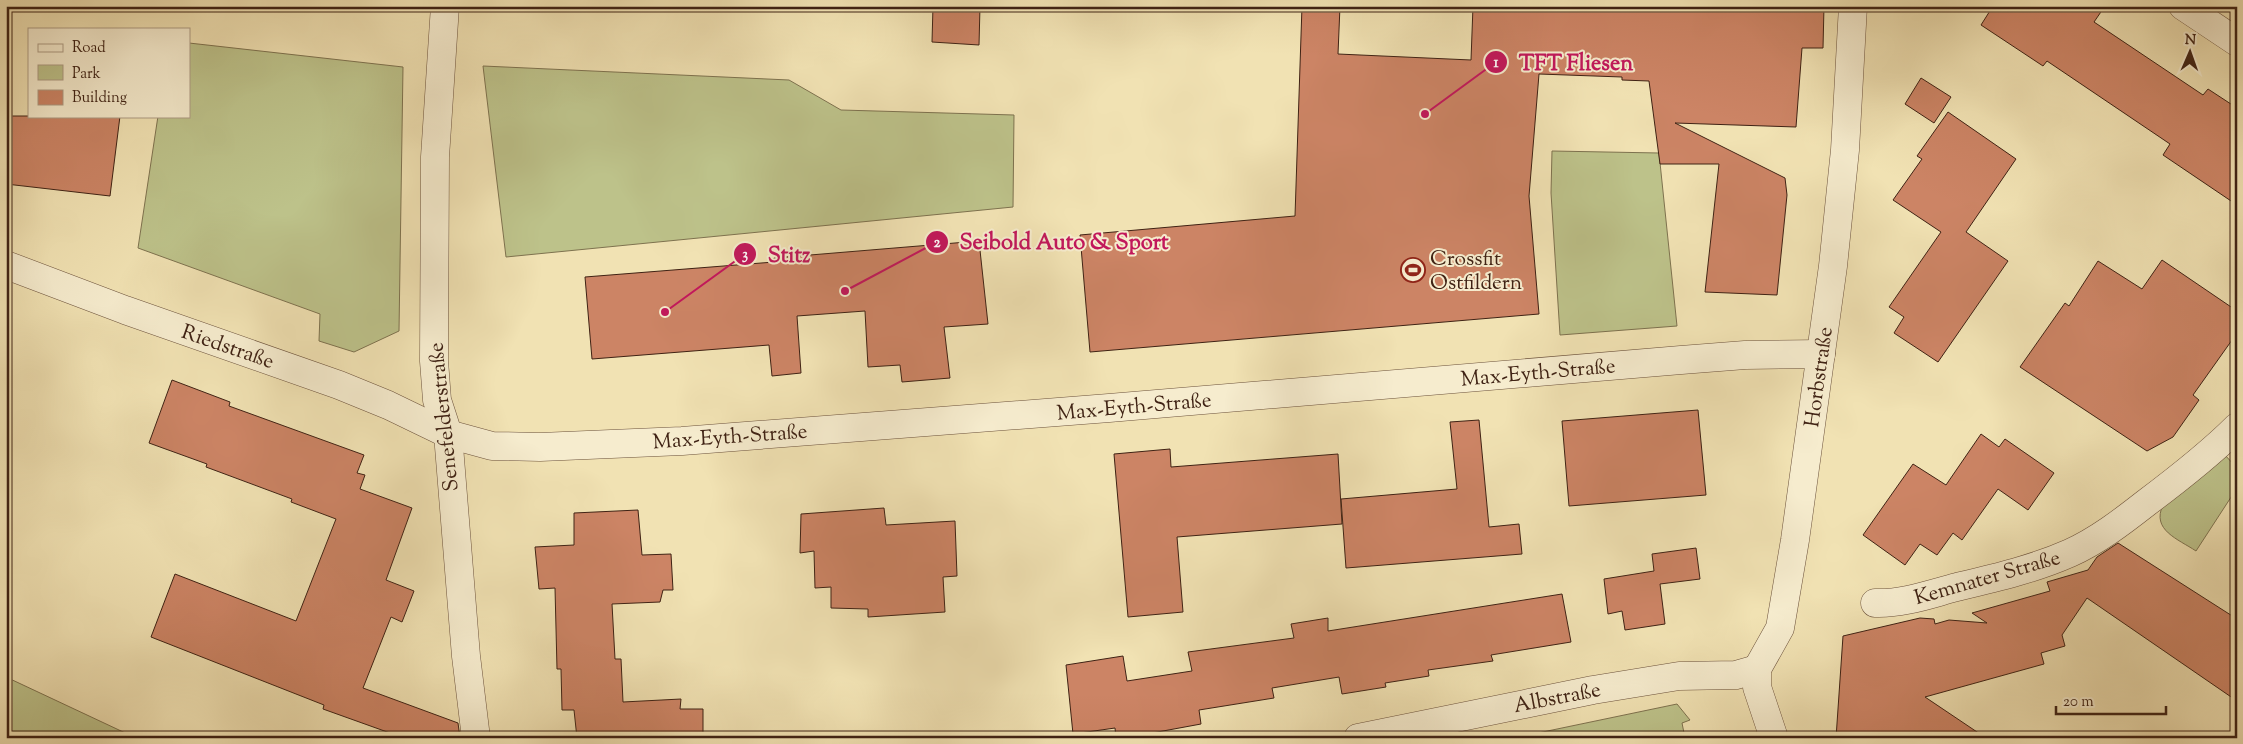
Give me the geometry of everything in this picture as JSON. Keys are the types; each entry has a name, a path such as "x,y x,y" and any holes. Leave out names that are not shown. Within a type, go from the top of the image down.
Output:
{"street":[{"name":"Senefelderstraße","path":"445,6 435,157 434,361 438,400 448,434 466,656 476,738"},
{"name":"Horbstraße","path":"1750,677 1780,628 1786,598 1822,354 1845,150 1853,6"},
{"path":"2183,6 2237,42"},
{"name":"Riedstraße","path":"6,265 124,310 339,385 388,405 448,434"},
{"name":"Max-Eyth-Straße","path":"448,434 492,446 540,447 682,441 1745,355 1822,354"},
{"name":"Kemnater Straße","path":"1875,603 1897,603 2037,566 2071,553 2101,535 2142,506 2212,450 2237,427"},
{"name":"Albstraße","path":"1358,738 1631,683 1680,676 1750,677"},
{"path":"1750,677 1774,738"}],"green space":[{"path":"190,43 403,67 399,331 354,352 319,341 320,314 138,248 158,118 190,118"},
{"path":"483,66 789,80 841,110 1014,115 1013,207 506,257"},
{"path":"1552,151 1659,153 1677,326 1560,335 1551,193"},
{"path":"2224,454 2237,468 2237,488 2196,551 2168,533 2163,527 2160,514 2163,505"},
{"path":"6,677 136,738 6,738"},
{"path":"1677,704 1690,720 1682,723 1685,738 1514,738"}],"building":[{"path":"933,6 980,6 979,45 932,42"},
{"path":"1302,6 1340,6 1338,54 1471,60 1473,6 1824,6 1823,48 1802,48 1796,127 1675,123 1785,178 1787,195 1777,295 1705,292 1719,164 1660,164 1649,81 1622,80 1622,77 1539,74 1529,196 1539,314 1090,352 1080,235 1295,216"},
{"path":"1993,6 2105,6 2094,22 2203,95 2208,89 2237,108 2237,205 2163,155 2170,144 2047,61 2043,66 1981,25"},
{"path":"1921,78 1951,97 1934,123 1905,104"},
{"path":"1948,112 2016,159 1966,232 2008,261 1938,362 1894,333 1904,317 1889,307 1941,232 1893,200 1922,159 1917,156"},
{"path":"6,116 28,116 28,118 120,118 110,196 6,184"},
{"path":"979,241 988,324 944,327 950,378 902,382 900,365 868,367 865,311 797,316 801,373 772,376 769,345 592,359 585,277 774,262 774,258"},
{"path":"2162,260 2237,311 2237,333 2193,395 2199,400 2173,437 2147,451 2020,367 2065,303 2069,306 2098,261 2142,289"},
{"path":"172,380 230,402 229,406 364,455 357,473 365,475 360,489 412,508 386,580 414,591 402,622 391,617 363,688 458,723 460,738 404,738 323,709 324,705 151,637 175,574 296,621 336,519 291,502 292,499 206,467 207,464 149,443"},
{"path":"1698,410 1706,495 1569,506 1562,421"},
{"path":"1479,420 1489,527 1519,524 1522,554 1346,568 1341,499 1457,489 1450,422"},
{"path":"1981,434 1999,447 2005,439 2054,473 2028,510 1998,489 1962,540 1953,533 1937,555 1920,544 1905,565 1863,535 1913,464 1946,485"},
{"path":"1170,449 1171,467 1338,454 1342,524 1177,537 1183,612 1128,617 1114,454"},
{"path":"884,508 886,525 955,521 957,576 943,577 945,612 868,617 868,609 831,608 831,587 815,588 814,551 800,553 801,514"},
{"path":"638,510 642,555 671,554 673,590 663,590 660,602 612,604 615,659 621,659 623,702 681,699 680,709 703,709 703,738 577,738 574,710 562,710 561,669 557,669 555,588 539,589 535,547 574,545 574,513"},
{"path":"2118,543 2237,619 2237,701 2087,598 2062,635 2065,646 2041,653 2044,664 1925,697 1986,738 1836,738 1843,636 1920,618 1934,619 1935,624 1949,620 1987,623 1972,613 2050,591 2047,582 2088,570 2097,557"},
{"path":"1696,548 1700,579 1660,584 1665,624 1625,630 1622,611 1608,614 1604,579 1654,571 1652,554"},
{"path":"1562,594 1571,642 1491,655 1493,661 1428,670 1429,676 1385,683 1386,687 1342,694 1339,677 1272,688 1274,698 1199,710 1201,724 1125,738 1116,738 1115,728 1073,734 1066,665 1123,656 1127,681 1192,671 1188,652 1294,638 1291,624 1328,618 1328,631"}],"place":[{"name":"TFT Fliesen","path":"1425,114"},
{"name":"Crossfit Ostfildern","path":"1413,270"},
{"name":"Seibold Auto & Sport","path":"845,291"},
{"name":"Stitz","path":"665,312"}]}
